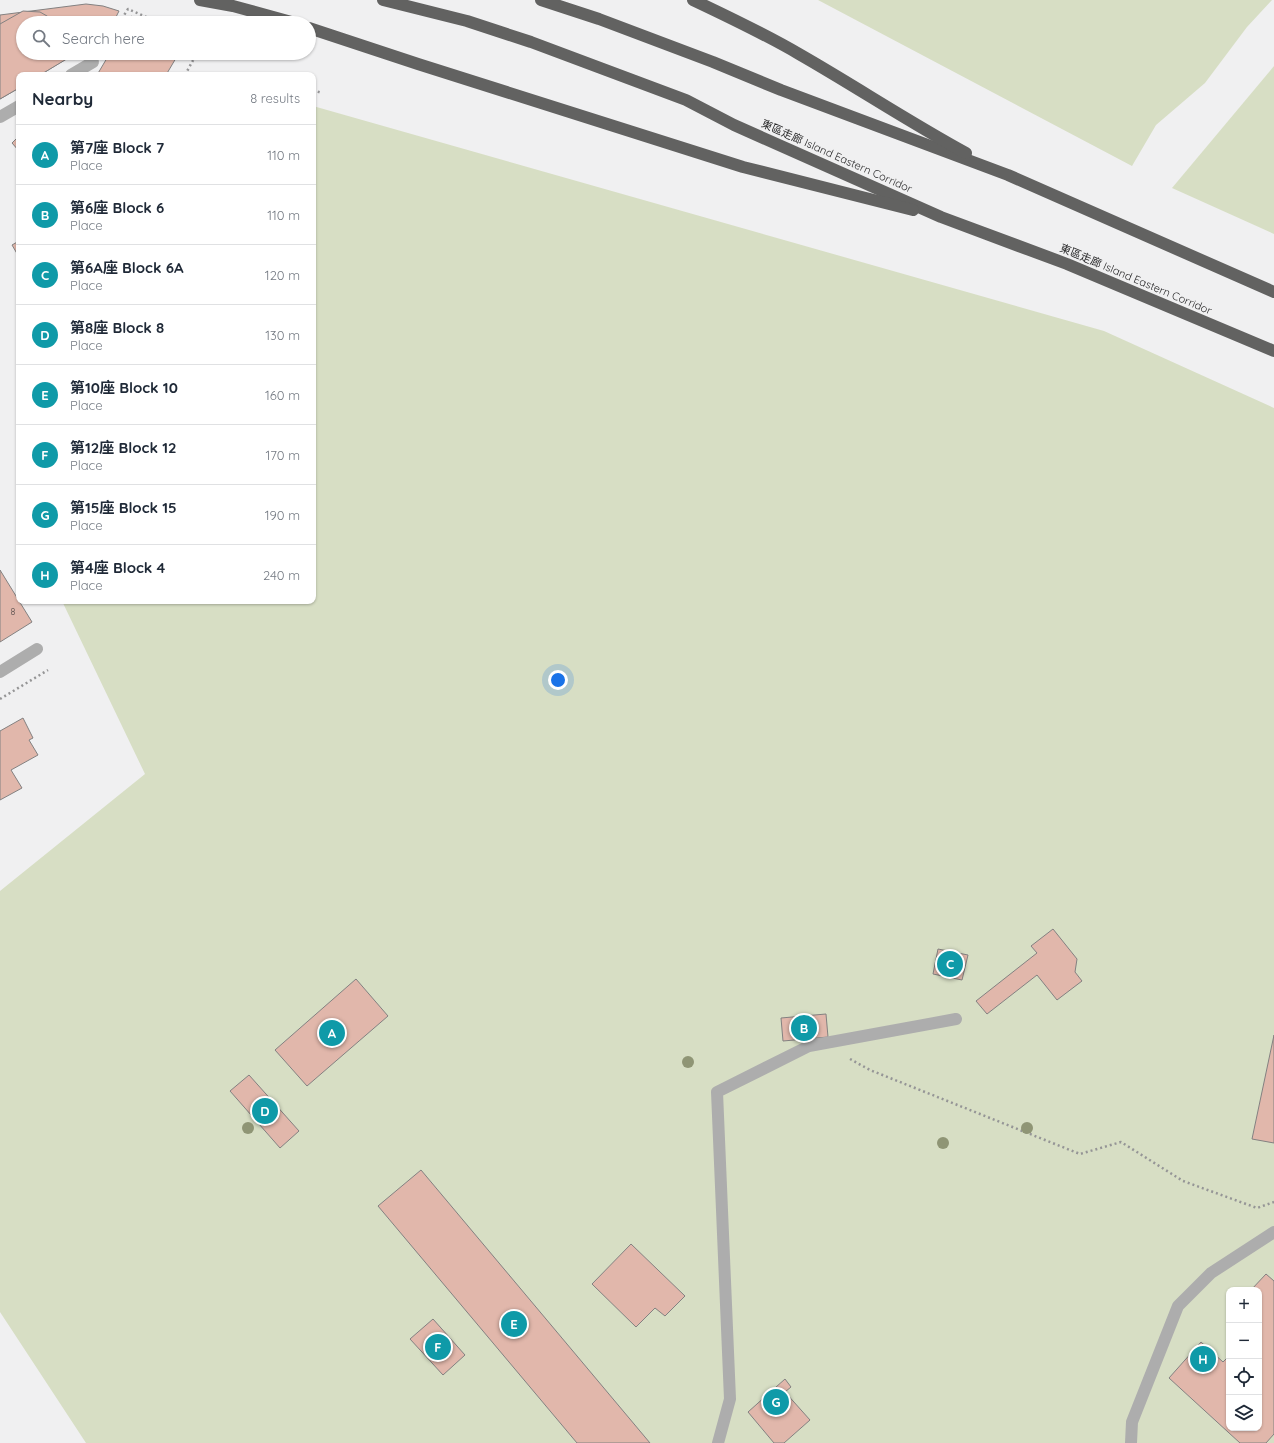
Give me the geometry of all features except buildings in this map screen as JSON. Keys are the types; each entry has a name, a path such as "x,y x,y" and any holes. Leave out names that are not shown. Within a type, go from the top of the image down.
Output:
{"highway":[{"path":"200,0 233,6 269,16"},
{"name":"東區走廊 Island Eastern Corridor","path":"383,0 467,21 531,42 686,100 734,124 941,217 1067,264 1274,351"},
{"path":"541,0 599,19 713,62 781,90 1008,175 1274,292"},
{"path":"693,0 746,25 799,54 938,138 1008,175"},
{"path":"316,30 743,167 941,217"}],"street":[{"path":"76,72 93,62"},
{"path":"0,117 16,108"},
{"path":"0,672 36,649"},
{"path":"718,1443 730,1399 717,1092 809,1046 956,1019"},
{"path":"1132,1443 1132,1422 1178,1306 1211,1273 1274,1232"}],"path":[{"path":"124,16 128,9 144,16"},
{"path":"187,72 193,60"},
{"path":"316,91 322,93"},
{"path":"0,699 48,670"},
{"path":"822,1043 870,1070 1080,1154 1121,1142 1184,1181 1257,1208 1274,1202"}],"green space":[{"path":"818,0 1272,0 1247,27 1205,83 1156,125 1132,166"},
{"path":"1274,66 1274,234 1172,188"},
{"path":"316,107 1104,331 1274,408 1274,1443 86,1443 0,1312 0,891 145,774 63,604 316,604"}],"place":[{"name":"第6A座 Block 6A","path":"950,964"},
{"name":"第6座 Block 6","path":"804,1028"},
{"name":"第7座 Block 7","path":"332,1033"},
{"name":"第8座 Block 8","path":"265,1111"},
{"name":"第10座 Block 10","path":"514,1324"},
{"name":"第12座 Block 12","path":"438,1347"},
{"name":"第4座 Block 4","path":"1203,1359"},
{"name":"第15座 Block 15","path":"776,1402"}]}
